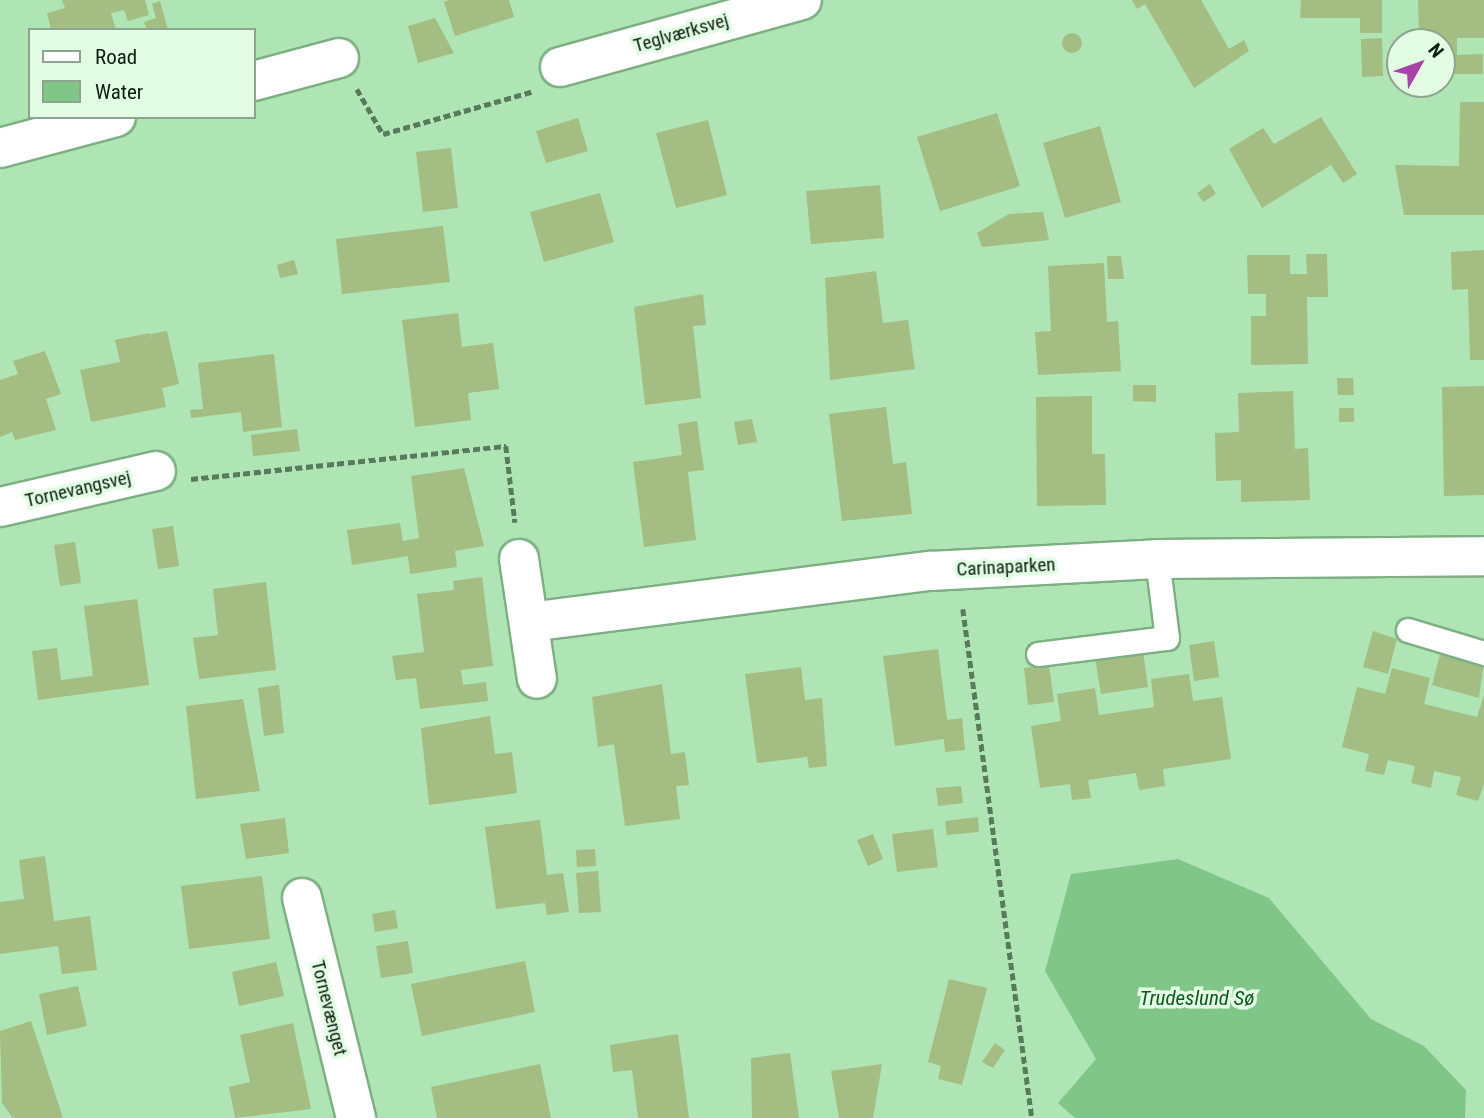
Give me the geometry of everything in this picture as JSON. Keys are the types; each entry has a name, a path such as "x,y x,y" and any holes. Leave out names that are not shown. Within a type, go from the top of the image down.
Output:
{"street":[{"name":"Teglværksvej","path":"560,67 802,0"},
{"path":"256,80 339,58"},
{"path":"0,148 109,119"},
{"name":"Tornevangsvej","path":"0,507 156,471"},
{"name":"Carinaparken","path":"530,622 957,570 1157,559 1484,556"},
{"path":"519,559 537,679"},
{"name":"Tornevænget","path":"302,898 356,1118"}],"lane":[{"path":"1038,654 1167,638 1157,559"},
{"path":"1408,630 1484,653"}],"path":[{"path":"339,58 383,134 549,87 560,67"},
{"path":"156,471 185,480 506,446 519,559"},
{"path":"957,570 1032,1118"}],"water":[{"name":"Trudeslund Sø","path":"1178,859 1269,898 1371,1019 1424,1046 1466,1090 1465,1118 1075,1118 1058,1103 1096,1059 1045,971 1071,874"}],"building":[{"path":"62,0 145,0 149,15 128,21 124,10 111,13 115,28 51,28 47,13 65,8"},
{"path":"509,0 514,17 455,36 444,2"},
{"path":"1132,0 1201,0 1229,49 1244,40 1249,51 1194,88 1145,4 1137,9"},
{"path":"1301,0 1382,0 1382,33 1360,33 1360,18 1300,18"},
{"path":"1418,0 1484,0 1484,38 1457,38 1457,55 1483,54 1483,74 1456,74 1456,28 1419,28"},
{"path":"160,1 167,28 146,28 144,22 156,18 152,4"},
{"path":"435,18 454,53 418,63 408,26"},
{"path":"1068,33 1076,33 1082,43 1076,53 1068,53 1062,47 1062,39"},
{"path":"1382,38 1383,76 1362,77 1361,39"},
{"path":"1460,102 1484,102 1484,215 1404,215 1395,165 1459,166"},
{"path":"997,113 1020,186 940,211 917,137"},
{"path":"1321,117 1357,174 1343,183 1331,165 1262,208 1229,149 1263,128 1274,144"},
{"path":"578,118 588,151 546,163 536,131"},
{"path":"708,120 727,195 676,208 656,133"},
{"path":"1100,126 1121,202 1065,218 1043,143"},
{"path":"451,148 458,208 423,212 416,152"},
{"path":"1210,184 1216,194 1203,202 1197,193"},
{"path":"880,185 884,238 811,244 806,191"},
{"path":"600,193 614,242 544,262 530,212"},
{"path":"1043,212 1049,240 982,247 977,233 1009,214"},
{"path":"443,226 450,282 342,294 336,239"},
{"path":"1484,250 1484,360 1470,360 1468,289 1452,290 1451,252"},
{"path":"1306,254 1327,254 1328,297 1307,297 1308,364 1251,365 1251,316 1266,316 1266,294 1248,294 1247,255 1290,255 1290,274 1307,274"},
{"path":"1107,256 1121,256 1124,279 1108,279"},
{"path":"294,260 298,274 280,278 277,265"},
{"path":"1104,263 1107,322 1118,321 1121,371 1038,375 1035,332 1051,331 1048,266"},
{"path":"876,271 883,323 908,320 915,369 830,380 825,278"},
{"path":"703,294 706,325 693,326 701,398 645,405 634,307"},
{"path":"458,313 462,347 493,343 499,389 468,393 471,420 415,427 402,320"},
{"path":"167,331 179,384 162,388 166,407 91,422 80,370 120,362 115,340 150,333 151,341 151,334"},
{"path":"45,351 61,394 46,399 56,430 15,440 12,432 0,437 0,380 18,374 13,361"},
{"path":"274,354 282,427 243,432 241,412 191,418 190,410 203,409 198,363"},
{"path":"1337,378 1353,378 1354,395 1338,395"},
{"path":"1133,385 1156,385 1156,402 1133,401"},
{"path":"1484,386 1484,495 1444,496 1442,387"},
{"path":"1293,391 1295,449 1308,448 1310,500 1241,502 1241,480 1216,481 1215,433 1239,432 1238,393"},
{"path":"1092,396 1092,454 1105,454 1106,505 1037,506 1036,397"},
{"path":"886,407 893,464 906,462 912,514 842,521 829,414"},
{"path":"1339,408 1354,408 1354,422 1339,422"},
{"path":"752,419 757,442 738,445 734,422"},
{"path":"697,421 704,470 688,472 696,540 644,547 633,462 682,455 678,424"},
{"path":"297,429 300,451 253,456 251,435"},
{"path":"464,468 484,546 455,551 457,567 410,574 408,556 352,565 347,530 400,523 403,541 419,538 411,476"},
{"path":"173,526 179,566 158,569 152,529"},
{"path":"75,542 81,583 60,586 54,545"},
{"path":"482,577 493,666 461,670 463,685 486,682 488,701 420,709 416,678 396,680 392,656 424,652 417,594 454,590 453,581"},
{"path":"266,582 276,670 199,679 193,638 218,635 213,589"},
{"path":"137,599 149,685 38,700 32,651 57,648 61,680 93,676 84,606"},
{"path":"1373,631 1397,639 1388,674 1363,667"},
{"path":"1214,641 1219,677 1194,681 1189,645"},
{"path":"938,649 947,720 962,718 965,750 945,752 944,739 895,746 883,656"},
{"path":"1441,650 1484,661 1479,698 1432,685"},
{"path":"1143,651 1148,687 1101,694 1095,658"},
{"path":"1049,665 1054,702 1028,705 1024,668"},
{"path":"801,667 805,700 822,698 827,766 809,768 807,757 757,763 745,674"},
{"path":"1392,668 1430,678 1424,704 1477,717 1484,695 1484,784 1478,801 1456,795 1461,777 1434,771 1431,788 1411,783 1415,766 1388,760 1384,775 1365,771 1369,754 1342,747 1357,687 1385,694"},
{"path":"1189,674 1193,701 1222,697 1231,759 1163,769 1165,786 1139,790 1136,773 1088,780 1091,798 1072,800 1070,784 1040,788 1031,726 1061,721 1057,694 1095,688 1099,715 1154,707 1151,679"},
{"path":"662,684 671,754 685,752 689,785 676,786 680,819 625,826 614,744 598,747 592,697"},
{"path":"279,685 284,733 264,736 258,688"},
{"path":"243,699 260,791 196,799 186,706"},
{"path":"490,716 495,754 512,752 517,793 429,805 421,728"},
{"path":"961,786 963,803 938,806 936,788"},
{"path":"978,817 979,832 947,835 945,821"},
{"path":"285,818 289,853 246,859 240,824"},
{"path":"540,820 547,875 563,873 569,912 547,915 545,903 496,909 485,827"},
{"path":"933,829 938,867 897,872 892,834"},
{"path":"873,834 883,859 868,866 857,840"},
{"path":"595,849 596,866 577,867 576,850"},
{"path":"45,856 54,921 90,916 97,970 62,974 58,946 0,954 0,902 24,899 19,860"},
{"path":"598,871 601,912 579,913 576,873"},
{"path":"262,876 270,939 189,949 181,886"},
{"path":"395,910 398,928 375,932 372,914"},
{"path":"408,941 413,973 381,978 376,946"},
{"path":"525,961 535,1012 422,1036 411,984"},
{"path":"276,962 284,996 239,1006 232,972"},
{"path":"949,979 987,988 962,1085 938,1079 941,1066 928,1062"},
{"path":"78,986 87,1026 47,1035 39,994"},
{"path":"31,1021 63,1118 13,1118 2,1103 0,1031"},
{"path":"293,1023 311,1109 235,1118 229,1087 250,1082 240,1035"},
{"path":"678,1034 689,1118 638,1118 632,1070 613,1072 610,1045"},
{"path":"995,1043 1005,1050 993,1068 982,1062"},
{"path":"790,1053 799,1118 752,1118 751,1058"},
{"path":"540,1064 551,1118 437,1118 431,1087"},
{"path":"882,1064 873,1118 839,1118 831,1071"}]}
